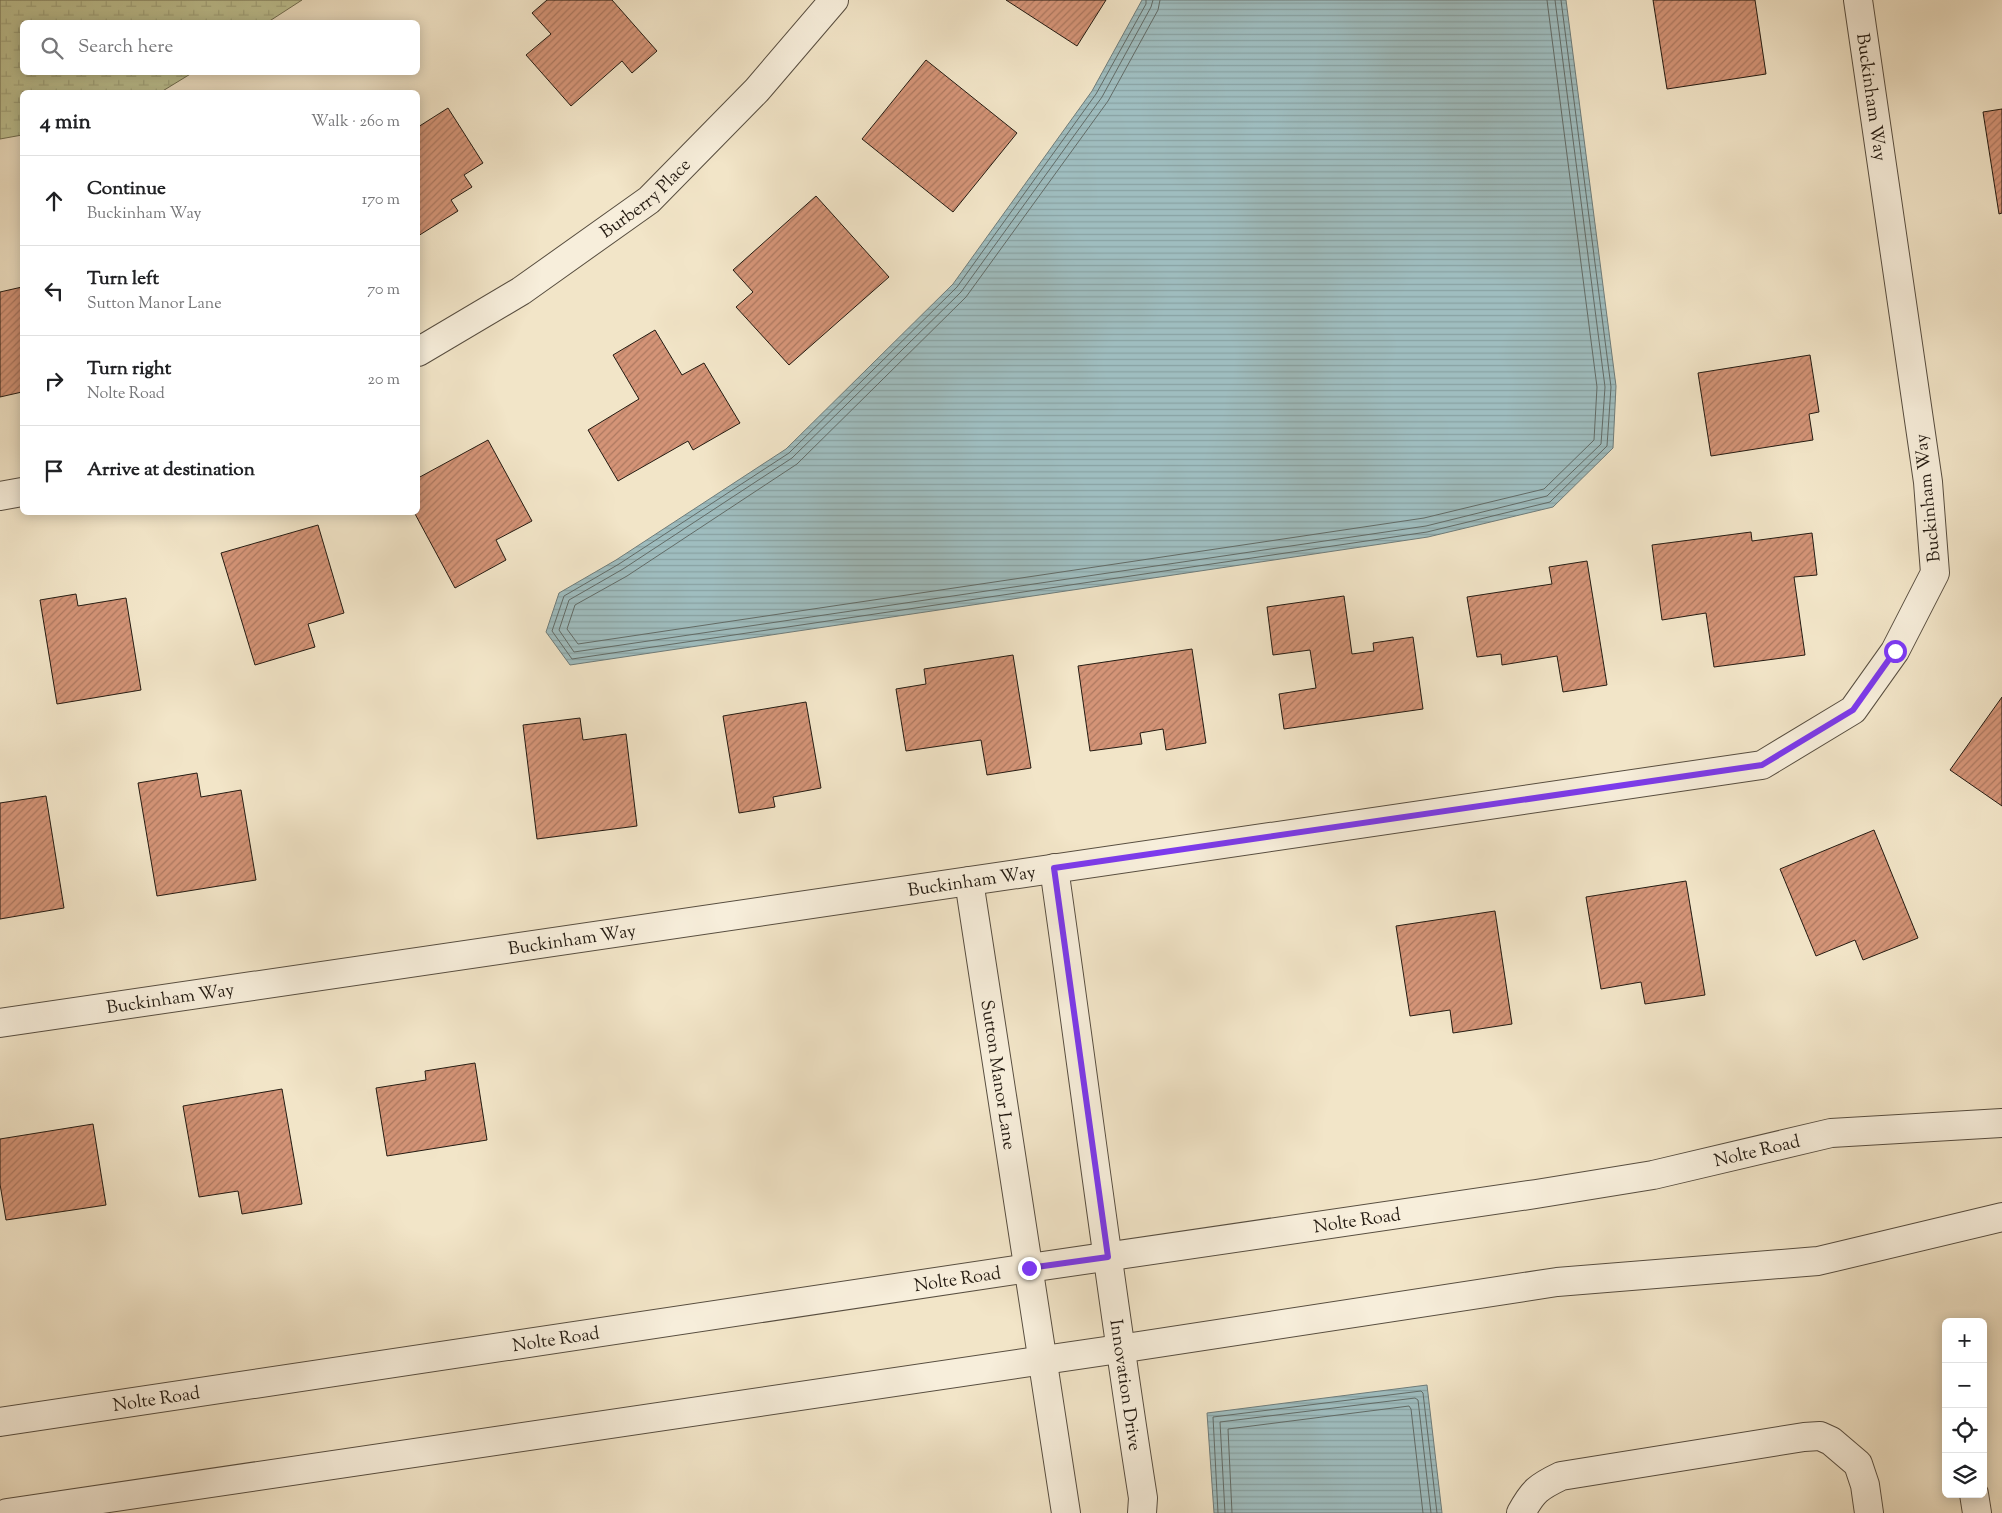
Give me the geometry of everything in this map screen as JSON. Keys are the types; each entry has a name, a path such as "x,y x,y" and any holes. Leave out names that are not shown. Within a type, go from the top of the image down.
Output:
{"street":[{"name":"Burberry Place","path":"420,351 521,291 648,200 757,90 834,0"},
{"name":"Buckinham Way","path":"0,1023 1762,765 1853,710 1895,651 1935,573 1928,482 1858,0"},
{"path":"0,496 20,492"},
{"path":"1054,868 1108,1257"},
{"name":"Sutton Manor Lane","path":"969,881 1029,1268"},
{"name":"Nolte Road","path":"0,1422 1653,1175 1831,1133 2002,1123"},
{"path":"7,1513 1119,1349 1557,1282 1818,1261 2002,1216"},
{"name":"Innovation Drive","path":"1108,1257 1119,1349 1143,1498 1142,1513"},
{"path":"1029,1268 1066,1513"},
{"path":"1521,1513 1532,1494 1544,1484 1561,1476 1794,1438 1820,1436 1831,1441 1858,1464 1865,1485 1869,1513"},
{"path":"1975,1498 1977,1513"}],"green space":[{"path":"0,0 302,0 271,20 20,20 20,75 189,75 164,90 20,90 20,135 0,139"}],"water":[{"path":"1142,0 1566,0 1616,386 1613,448 1553,507 1428,537 570,665 546,632 559,593 616,560 786,449 953,284 1092,91"},
{"path":"1427,1385 1442,1513 1214,1513 1207,1413"}],"building":[{"path":"547,0 612,0 657,51 632,73 622,61 571,106 526,55 551,34 532,13"},
{"path":"1006,0 1106,0 1077,46"},
{"path":"1653,0 1755,0 1766,74 1667,89"},
{"path":"926,60 1017,133 953,212 862,139"},
{"path":"448,108 483,163 464,175 472,187 451,200 458,211 420,235 420,126"},
{"path":"2002,109 2002,213 1999,214 1983,112"},
{"path":"816,196 889,277 789,365 736,307 753,292 733,270"},
{"path":"20,287 20,392 0,397 0,292"},
{"path":"655,330 682,375 704,363 740,423 693,450 688,441 618,481 588,430 639,399 613,355"},
{"path":"1810,355 1819,412 1809,414 1813,440 1711,456 1698,373"},
{"path":"488,440 532,521 496,540 506,560 455,588 416,515 420,515 420,477"},
{"path":"318,525 344,613 308,624 315,647 255,665 221,553"},
{"path":"1751,532 1752,541 1812,533 1817,575 1794,577 1805,655 1714,667 1706,613 1662,620 1652,545"},
{"path":"1587,561 1607,685 1563,692 1557,656 1502,665 1501,654 1477,657 1467,597 1552,584 1549,567"},
{"path":"76,594 78,606 126,598 141,690 57,704 40,600"},
{"path":"1344,596 1352,654 1374,651 1373,643 1413,637 1423,709 1284,729 1279,694 1316,688 1310,650 1273,655 1267,607"},
{"path":"1192,649 1206,743 1166,750 1163,729 1140,733 1142,744 1090,751 1078,666"},
{"path":"1013,655 1031,768 987,775 981,740 906,751 896,689 926,684 924,669"},
{"path":"2002,697 2002,806 1950,770"},
{"path":"806,702 821,788 773,797 775,807 739,813 723,716"},
{"path":"580,718 583,740 626,734 637,826 537,839 523,725"},
{"path":"197,773 201,797 241,790 256,880 157,896 138,783"},
{"path":"46,796 64,908 0,919 0,803"},
{"path":"1874,830 1918,938 1863,960 1855,940 1816,956 1780,869"},
{"path":"1686,881 1705,995 1645,1004 1641,982 1601,989 1586,897"},
{"path":"1495,911 1512,1024 1453,1033 1450,1010 1410,1016 1396,926"},
{"path":"475,1063 487,1140 387,1156 376,1088 426,1080 425,1071"},
{"path":"282,1089 302,1204 242,1214 238,1191 199,1197 183,1106"},
{"path":"93,1124 106,1205 6,1220 0,1184 0,1139"}],"route":[{"path":"1029,1268 1108,1257 1054,868 1762,765 1853,710 1895,651"}]}
